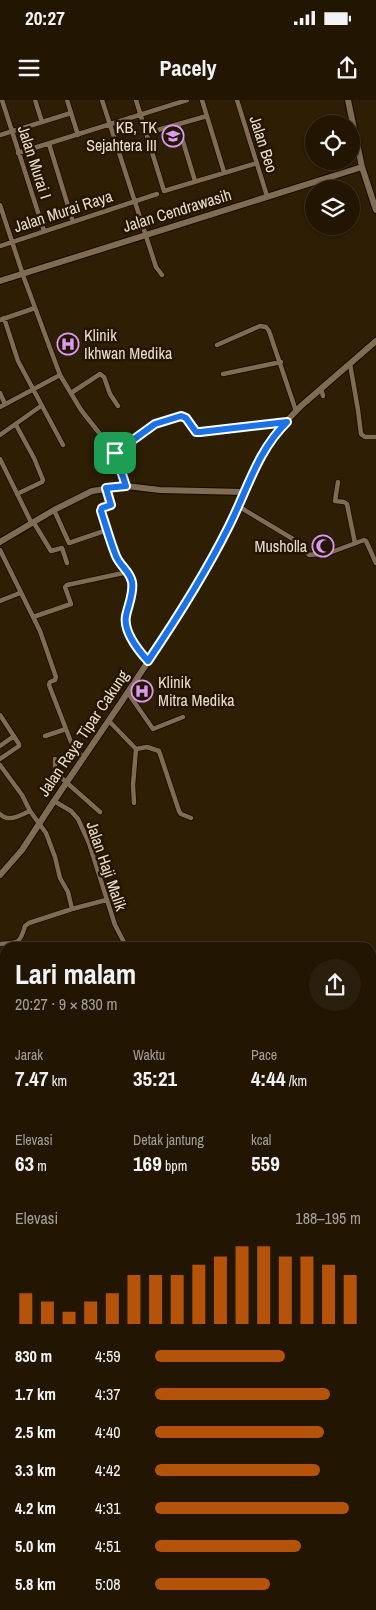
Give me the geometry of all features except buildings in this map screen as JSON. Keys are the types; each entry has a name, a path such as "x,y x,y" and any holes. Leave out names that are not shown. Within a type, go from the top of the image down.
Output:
{"street":[{"name":"Jalan Murai I","path":"2,100 44,231"},
{"path":"35,100 42,122"},
{"path":"67,100 78,135"},
{"path":"102,100 145,234 157,269 162,275"},
{"path":"136,100 164,191 257,163"},
{"path":"18,153 141,115 170,103 186,100"},
{"path":"202,100 224,172"},
{"name":"Jalan Beo","path":"237,100 267,196"},
{"path":"348,100 362,167 376,210"},
{"path":"0,135 71,112"},
{"path":"147,134 207,116"},
{"path":"178,125 195,181"},
{"path":"49,144 73,222"},
{"name":"Jalan Cendrawasih","path":"0,281 362,167"},
{"name":"Jalan Murai Raya","path":"0,246 157,194"},
{"path":"0,205 22,274 60,375 90,422 115,453 126,486"},
{"path":"34,308 2,319 32,389 63,445"},
{"path":"217,345 263,326 270,331 296,411"},
{"name":"Jalan Raya Tipar Cakung","path":"0,875 22,850 40,824 66,782 128,693 199,581 268,443 296,411 376,341"},
{"path":"223,374 281,362"},
{"path":"350,364 361,434 365,437 376,437"},
{"path":"71,393 100,374 104,378 110,394 118,406"},
{"path":"0,407 60,375"},
{"path":"321,388 323,396"},
{"path":"0,393 5,404"},
{"path":"0,435 41,406"},
{"path":"115,453 155,424 181,416 186,418 196,432 287,422"},
{"path":"16,425 44,480 17,494"},
{"path":"0,459 33,523 51,551 62,548 67,563"},
{"path":"338,482 335,502 347,504 355,543"},
{"path":"0,542 86,493 106,488 126,486 160,490 244,492"},
{"path":"106,488 111,505 102,508 101,511 119,562 122,568 128,572 132,583 126,616 127,627 134,643 148,661"},
{"path":"238,506 293,539 309,555 329,553 365,540 376,563"},
{"path":"54,510 69,543 107,530"},
{"path":"0,550 33,617 51,661 56,678 49,685 72,744 83,758"},
{"path":"33,617 71,604 65,587 67,585 128,572"},
{"path":"0,601 20,593"},
{"path":"128,693 153,729 183,717"},
{"path":"0,715 19,744 19,746 0,759"},
{"path":"109,721 136,749 133,785 134,803"},
{"path":"45,736 66,729"},
{"path":"0,746 14,736"},
{"path":"136,749 147,747 159,751 180,812 191,818"},
{"path":"55,759 55,772 100,812"},
{"path":"0,765 22,795 49,840 60,878 68,892 72,909"},
{"name":"Jalan Haji Malik","path":"54,801 71,811 78,819 89,843 106,900 123,942"},
{"path":"0,814 3,818 11,819 30,811"},
{"path":"19,942 22,938 26,924 106,900"}],"place":[{"name":"KB, TK Sejahtera III","path":"173,136"},
{"name":"Klinik Ikhwan Medika","path":"68,344"},
{"name":"Musholla","path":"323,546"},
{"name":"Klinik Mitra Medika","path":"142,691"}],"route":[{"path":"181,416 186,418 196,432 287,422 268,443 251,475 228,528 206,568 179,615 148,661 134,643 127,627 126,616 132,583 128,572 122,568 116,555 101,511 102,508 111,505 106,488 126,486 115,453 155,424 181,416"}]}
